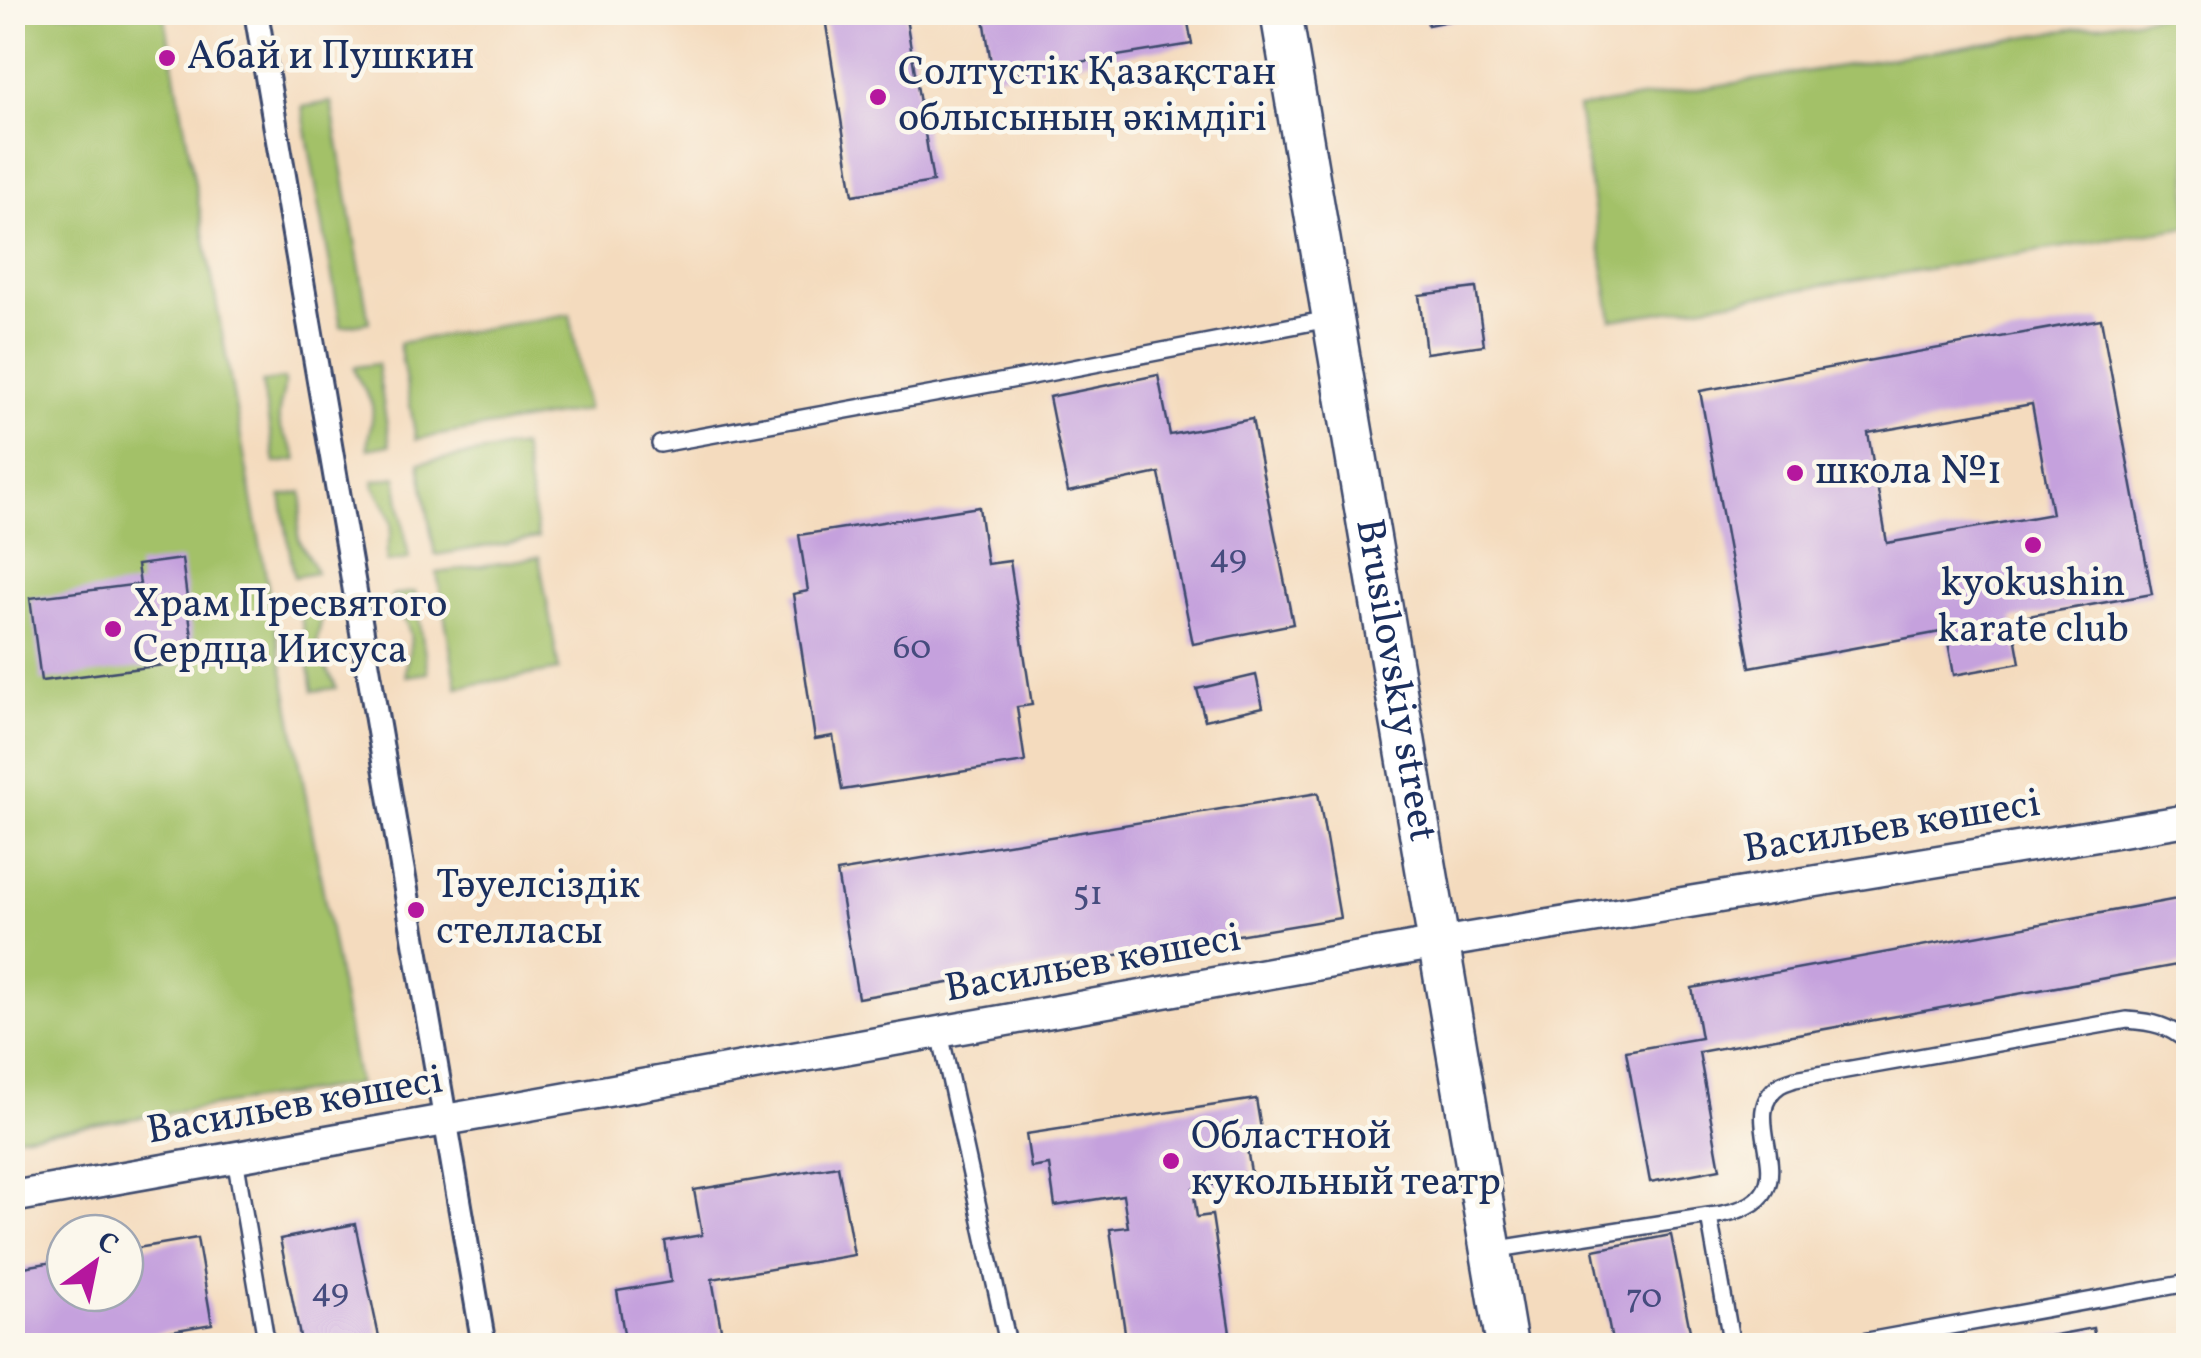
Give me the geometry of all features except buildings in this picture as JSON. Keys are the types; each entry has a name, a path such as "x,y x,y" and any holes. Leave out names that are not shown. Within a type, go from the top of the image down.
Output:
{"street":[{"path":"256,12 484,1346"},
{"name":"Brusilovskiy street","path":"1281,12 1507,1346"},
{"name":"Васильев көшесі","path":"12,1197 1439,943 2188,820"}],"lane":[{"path":"660,444 1333,318"},
{"path":"1492,1250 1743,1210 1756,1202 1770,1180 1764,1109 1780,1085 1795,1079 2127,1020 2155,1022 2188,1042"},
{"path":"940,1033 1007,1339"},
{"path":"235,1158 267,1346"},
{"path":"1709,1216 1732,1346"},
{"path":"1840,1346 2188,1283"}],"green space":[{"path":"13,13 164,13 358,1084 13,1137"},
{"path":"2173,13 2188,104 2188,227 1612,320 1578,108"},
{"path":"331,102 369,322 341,327 302,107"},
{"path":"570,314 587,410 416,439 399,343"},
{"path":"377,364 390,445 368,449 372,406 354,367"},
{"path":"284,379 279,421 297,460 275,463 262,382"},
{"path":"522,446 538,538 435,555 419,463"},
{"path":"396,477 409,559 387,562 391,520 373,481"},
{"path":"302,492 298,534 316,573 294,577 281,496"},
{"path":"539,557 559,670 457,687 437,573"},
{"path":"415,592 428,673 406,676 410,634 392,595"},
{"path":"322,606 317,649 336,688 313,691 300,610"}],"place":[{"name":"Абай и Пушкин","path":"167,58"},
{"name":"Солтүстік Қазақстан облысының әкімдігі","path":"878,97"},
{"name":"школа №1","path":"1795,473"},
{"name":"kyokushin karate club","path":"2033,545"},
{"name":"Храм Пресвятого Сердца Иисуса","path":"113,629"},
{"name":"Тәуелсіздік стелласы","path":"416,910"},
{"name":"Областной кукольный театр","path":"1171,1161"}]}
